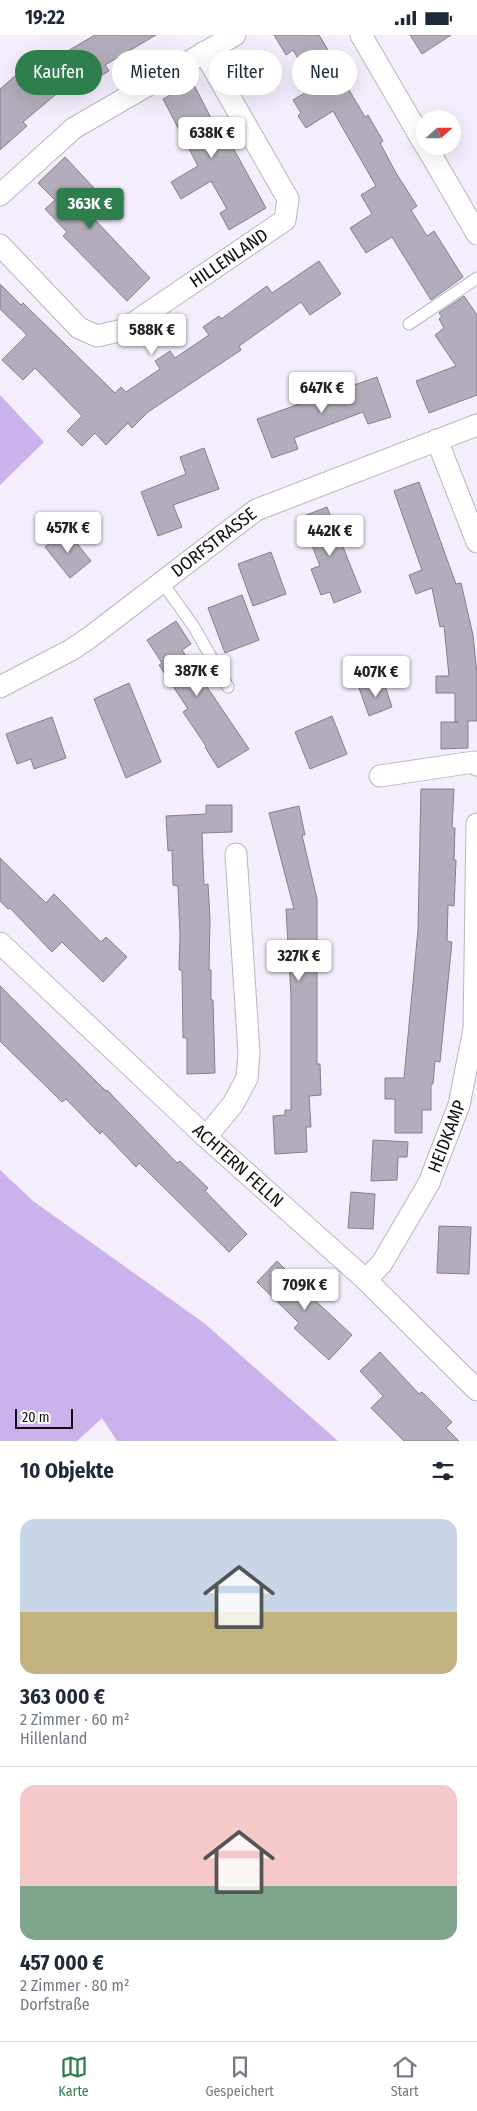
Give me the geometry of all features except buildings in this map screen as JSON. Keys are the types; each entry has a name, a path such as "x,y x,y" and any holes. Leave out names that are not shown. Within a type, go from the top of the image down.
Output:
{"street":[{"path":"0,195 74,128 235,35"},
{"path":"361,35 416,130"},
{"name":"HILLENLAND","path":"0,245 79,328 97,336 123,330 285,220 288,199 204,52"},
{"path":"430,155 477,234"},
{"name":"DORFSTRASSE","path":"0,687 74,656 162,582 256,510 477,425"},
{"path":"437,440 477,542"},
{"path":"380,777 474,762 477,765"},
{"name":"HEIDKAMP","path":"366,1280 382,1263 429,1183 459,1105 474,1029 477,824"},
{"path":"206,1137 233,1104 247,1079 248,1053 236,854"},
{"name":"ACHTERN FELLN","path":"0,943 206,1137 366,1280 477,1390"}],"lane":[{"path":"409,324 477,278"},
{"path":"162,582 194,627 228,687"}],"shaded area":[{"path":"0,395 44,442 0,485"},
{"path":"0,1170 33,1201 204,1323 338,1441 117,1441 102,1418 77,1441 0,1441"}]}
